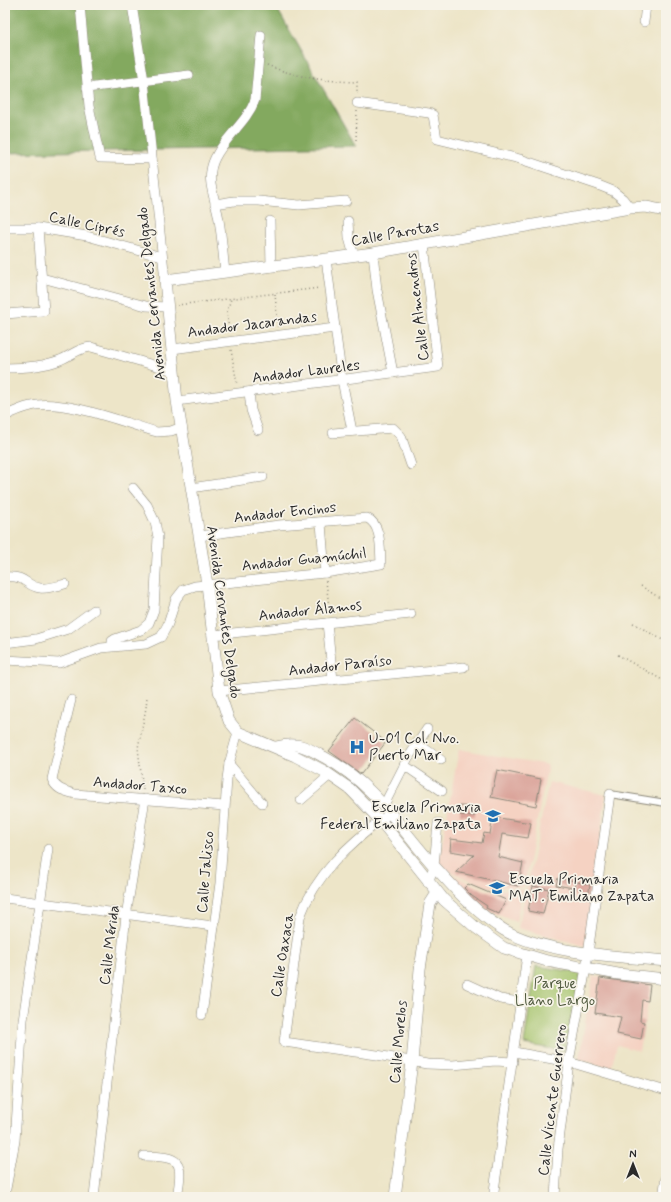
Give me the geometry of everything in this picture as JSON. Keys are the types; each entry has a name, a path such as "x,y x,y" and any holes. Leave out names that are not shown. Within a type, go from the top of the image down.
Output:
{"street":[{"path":"80,5 88,106 100,158 152,159"},
{"name":"Avenida Cervantes Delgado","path":"132,5 144,81 174,371 207,584 219,691 229,721 238,732"},
{"path":"644,22 646,5"},
{"path":"225,272 219,220 210,189 209,174 214,159 220,148 251,110 255,100 260,35"},
{"path":"87,88 189,74"},
{"path":"357,102 429,113 433,115 437,139 520,160 598,185 613,191 623,199 630,208"},
{"path":"215,204 234,201 259,201 299,205 346,201"},
{"name":"Calle Parotas","path":"165,280 354,256 630,208 646,207 666,211"},
{"path":"270,221 271,266"},
{"path":"348,221 349,238 354,256"},
{"name":"Calle Ciprés","path":"5,228 38,228 87,236 162,257"},
{"path":"5,314 44,312 38,228"},
{"name":"Calle Almendros","path":"424,244 438,367"},
{"path":"373,253 377,290 393,373"},
{"path":"326,259 342,380 352,431"},
{"path":"42,278 146,306 168,307"},
{"name":"Andador Jacarandas","path":"172,349 335,328"},
{"path":"5,368 42,366 62,359 81,348 91,347 174,371"},
{"name":"Andador Laureles","path":"178,401 438,367"},
{"path":"249,392 251,410 258,430"},
{"path":"5,416 32,405 50,405 72,407 157,432 171,431 182,427"},
{"path":"333,433 393,428 401,436 410,465"},
{"path":"191,488 263,476"},
{"path":"112,646 112,641 115,639 141,630 149,622 154,610 158,537 155,522 147,504 133,488"},
{"name":"Andador Encinos","path":"199,536 279,525 321,523 360,517 373,521 376,527 381,564"},
{"path":"321,523 325,573"},
{"name":"Andador Guamúchil","path":"207,584 325,573 381,564"},
{"path":"5,577 18,576 38,588 48,588 65,584"},
{"path":"5,660 59,663 101,648 146,644 161,637 168,624 176,599 183,590 207,584"},
{"path":"5,643 36,639 68,628 94,610"},
{"name":"Andador Álamos","path":"213,635 410,614"},
{"path":"328,622 333,680"},
{"name":"Andador Paraíso","path":"219,691 464,667"},
{"name":"Andador Taxco","path":"71,700 52,779 54,786 60,790 75,794 224,806"},
{"name":"Calle Oaxaca","path":"412,1062 284,1042 300,917 305,903 323,876 351,843 380,820 388,808 404,765 427,729"},
{"path":"238,732 276,747 327,773 350,790 380,820 428,883 475,927 504,948 547,961 666,979"},
{"name":"Calle Jalisco","path":"202,1015 220,883 224,806 229,764 238,732"},
{"path":"276,747 290,743 304,746 346,769 388,808 434,866 480,915 505,931 542,945 666,961"},
{"path":"417,743 441,760"},
{"path":"301,800 327,773 330,760"},
{"path":"229,764 262,803"},
{"path":"404,765 442,791"},
{"path":"610,794 666,802"},
{"name":"Calle Vicente Guerrero","path":"555,1197 558,1149 569,1062 586,968 610,794"},
{"name":"Calle Mérida","path":"94,1197 126,916 145,799"},
{"path":"428,883 434,866 438,823"},
{"path":"5,1194 6,1182 15,1141 23,1020 48,849"},
{"name":"Calle Morelos","path":"395,1197 412,1062 420,970 426,926 430,904 438,892"},
{"path":"5,898 126,916 213,926"},
{"path":"495,1196 527,955"},
{"path":"468,984 500,999 520,1002"},
{"path":"514,1052 569,1062 666,1091"},
{"path":"412,1062 453,1065 495,1061 513,1062"},
{"path":"144,1156 174,1159 180,1169 176,1197"},
{"path":"663,1197 666,1176"}],"path":[{"path":"258,62 290,75 308,79 357,82"},
{"path":"168,307 329,287"},
{"path":"275,294 279,335"},
{"path":"325,573 328,607"},
{"path":"641,586 666,602"},
{"path":"633,623 666,642"},
{"path":"618,655 666,682"},
{"path":"145,799 138,748 147,697"}],"shaded area":[{"name":"Escuela Primaria Federal Emiliano Zapata","path":"459,749 548,765 524,887 487,887 438,867"},
{"path":"549,782 606,795 585,946 518,928"},
{"path":"441,870 487,890 523,889 516,922 482,908"},
{"path":"593,976 652,983 639,1051 617,1045 611,1069 579,1059"}],"green space":[{"path":"5,5 275,5 356,146 5,153"},
{"name":"Parque Llano Largo","path":"536,966 581,973 564,1051 524,1044"}],"building":[{"name":"U-01 Col. Nvo. Puerto Mar","path":"355,718 386,742 361,774 329,751"},
{"path":"497,770 541,779 536,806 491,797"},
{"path":"460,806 475,807 475,816 460,815"},
{"path":"493,817 531,823 528,838 502,834 498,857 523,863 518,886 456,872 474,855 450,851 451,839 482,843 484,833 490,834"},
{"path":"558,878 575,881 574,888 556,885"},
{"path":"576,882 590,884 588,898 574,895"},
{"path":"468,884 506,900 499,914 486,908 487,906 472,896 464,888"},
{"path":"533,886 549,889 543,914 528,911"},
{"path":"600,978 650,985 648,1001 642,1000 640,1021 644,1022 641,1039 617,1034 621,1017 595,1013"}],"place":[{"name":"U-01 Col. Nvo. Puerto Mar","path":"357,747"},
{"name":"Escuela Primaria Federal Emiliano Zapata","path":"493,816"},
{"name":"Escuela Primaria MAT. Emiliano Zapata","path":"497,888"}]}
